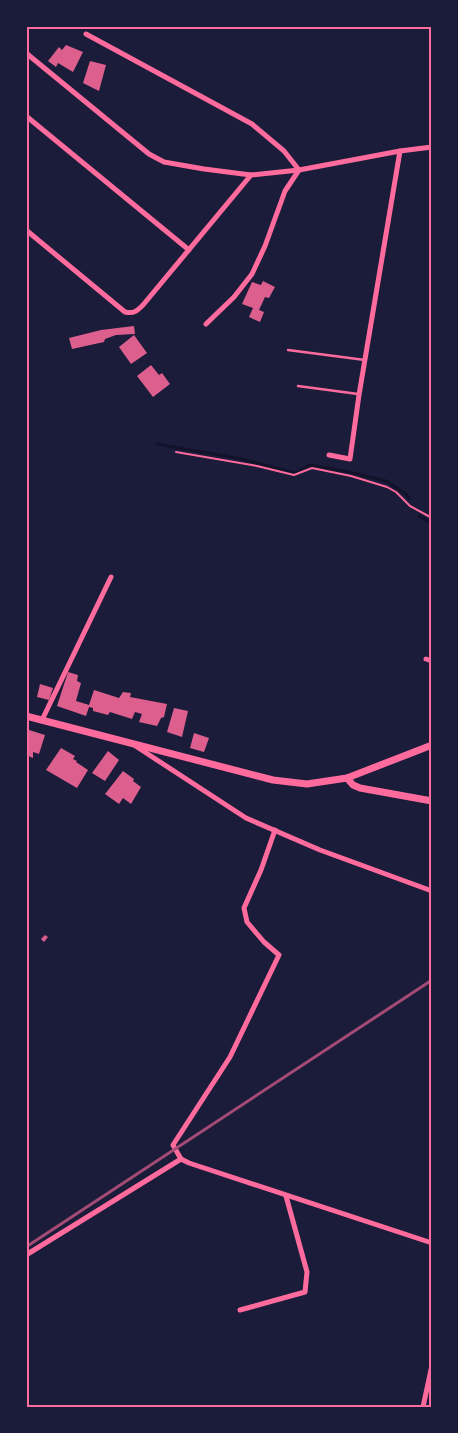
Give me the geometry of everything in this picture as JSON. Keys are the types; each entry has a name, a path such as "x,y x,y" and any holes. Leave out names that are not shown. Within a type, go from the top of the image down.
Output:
{"main road":[{"path":"26,716 273,780 307,784 347,778 432,745"},
{"path":"347,778 353,785 360,788 432,801"}],"street":[{"path":"86,34 252,124 284,151 299,170"},
{"path":"26,53 156,158 164,162 251,175 299,170 400,151 432,147"},
{"path":"26,116 189,250"},
{"path":"329,455 350,460 400,151"},
{"path":"206,324 234,297 252,274 286,191 299,170"},
{"path":"26,230 125,312 136,312 251,175"},
{"path":"42,720 111,577"},
{"path":"127,741 246,818 320,850 432,891"},
{"path":"275,830 261,870 244,908 247,922 264,942 279,954 230,1057 173,1145 180,1159 286,1196 432,1243"},
{"path":"26,1255 180,1159"},
{"path":"240,1310 305,1292 307,1272 286,1196"},
{"path":"423,1407 432,1365"}],"lane":[{"path":"288,350 365,360"},
{"path":"298,386 359,395"}],"path":[{"path":"176,452 257,466 294,475 312,468 351,476 387,487 396,492 410,506 432,518"}],"building":[{"path":"66,45 83,52 73,72 58,63 56,67 48,61 59,47 62,50"},
{"path":"90,61 106,65 99,91 83,83"},
{"path":"263,281 275,287 269,298 265,297 259,310 264,312 260,322 249,317 253,308 242,304 252,282 261,285"},
{"path":"134,326 135,334 116,335 105,339 104,342 72,349 69,338 101,330"},
{"path":"134,335 147,353 131,364 119,347"},
{"path":"151,365 159,375 162,373 170,384 153,397 137,376"},
{"path":"68,672 78,675 77,681 81,683 76,701 89,705 94,690 119,698 123,692 131,693 130,697 167,704 164,717 161,718 157,726 139,722 142,714 135,712 132,719 110,712 108,715 93,711 93,708 89,707 86,716 57,706"},
{"path":"40,684 53,688 49,700 37,697"},
{"path":"174,708 188,711 182,737 167,732"},
{"path":"29,730 45,735 39,754 33,752 33,758 26,755 26,740"},
{"path":"194,733 209,738 204,752 190,748"},
{"path":"61,748 75,756 73,759 88,770 77,788 46,770"},
{"path":"108,751 119,760 105,781 92,773"},
{"path":"123,771 141,787 131,804 123,798 119,804 105,794"},
{"path":"45,935 48,937 44,942 41,939"}],"waterway":[{"path":"157,444 242,459 295,473 310,465 349,472 386,481 409,498"},
{"path":"419,516 432,523"}],"railway":[{"path":"26,1247 432,980"}]}
